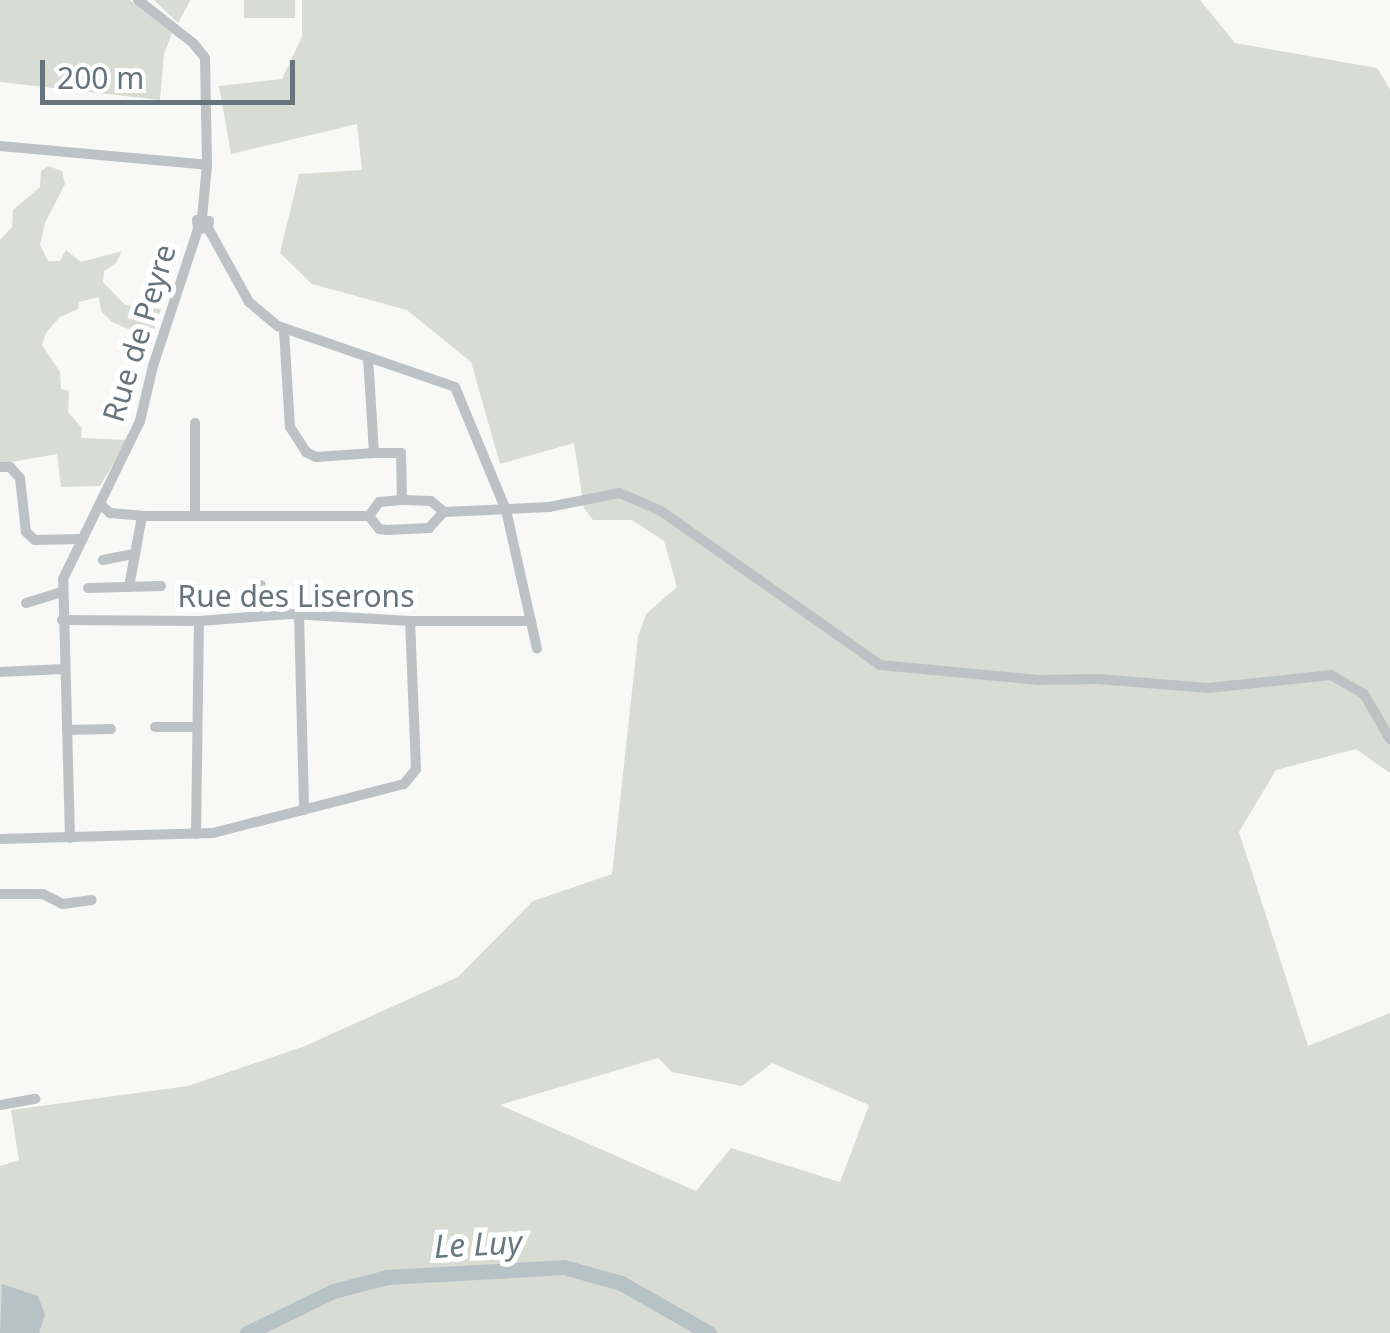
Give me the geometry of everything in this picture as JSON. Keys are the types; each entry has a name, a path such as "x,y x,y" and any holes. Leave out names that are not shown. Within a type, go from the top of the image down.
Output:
{"street":[{"name":"Rue de Peyre","path":"70,838 62,592 78,540 102,506 140,421 153,366 203,225 207,165 204,58 193,42 138,0"},
{"path":"0,146 207,165"},
{"path":"203,225 249,302 284,330 455,388 506,510 537,649"},
{"path":"284,330 290,427 306,452 316,457 400,453 402,500"},
{"path":"368,357 374,453"},
{"path":"195,423 195,516"},
{"path":"0,468 10,467 20,478 26,532 35,540 78,540"},
{"path":"368,516 379,502 402,500 430,501 444,512 549,507 606,493 634,497 661,511 880,665 1040,680 1098,679 1235,688 1332,675 1364,694 1390,739"},
{"path":"102,506 110,513 142,516 368,516 379,529 387,530 429,528 444,512"},
{"path":"129,587 142,516"},
{"path":"103,560 135,554"},
{"path":"262,585 264,615"},
{"path":"88,588 161,586"},
{"path":"26,604 62,592"},
{"path":"300,614 304,810"},
{"name":"Rue des Liserons","path":"62,620 199,620 300,614 410,621 531,620"},
{"path":"196,834 199,620"},
{"path":"0,839 196,834 404,784 414,774 410,621"},
{"path":"0,672 64,669"},
{"path":"156,728 197,727"},
{"path":"66,730 110,729"},
{"path":"0,894 44,894 63,904 92,900"},
{"path":"0,1105 34,1099"}],"shaded area":[{"path":"0,0 130,0 172,33 164,54 160,100 0,82"},
{"path":"154,0 190,0 190,1 178,23"},
{"path":"244,0 295,0 295,18 244,18"},
{"path":"302,0 1200,0 1235,43 1377,68 1390,89 1390,773 1356,749 1276,770 1239,832 1308,1046 1390,1013 1390,1333 0,1333 0,1166 19,1160 11,1110 188,1086 305,1046 458,977 533,901 612,874 638,637 646,614 677,587 664,541 632,520 593,520 584,508 574,443 500,464 471,362 407,310 312,284 280,253 299,174 362,170 357,124 231,154 219,86 282,79 302,37","holes":["658,1058 672,1072 742,1086 772,1063 869,1105 840,1182 731,1148 696,1191 500,1105"]},
{"path":"48,166 62,171 65,184 45,223 40,245 48,261 60,261 66,250 81,262 122,251 116,263 104,271 103,282 125,305 161,309 151,339 112,322 101,311 99,297 79,302 78,309 60,317 46,333 42,345 60,372 61,389 69,391 68,412 82,428 81,438 127,440 100,486 61,487 57,454 0,464 0,240 12,227 13,210 40,187 41,171"},
{"path":"2,1284 38,1296 45,1315 39,1333 0,1333"}],"waterway":[{"name":"Le Luy","path":"247,1333 333,1291 387,1277 564,1267 621,1283 709,1333"}]}
